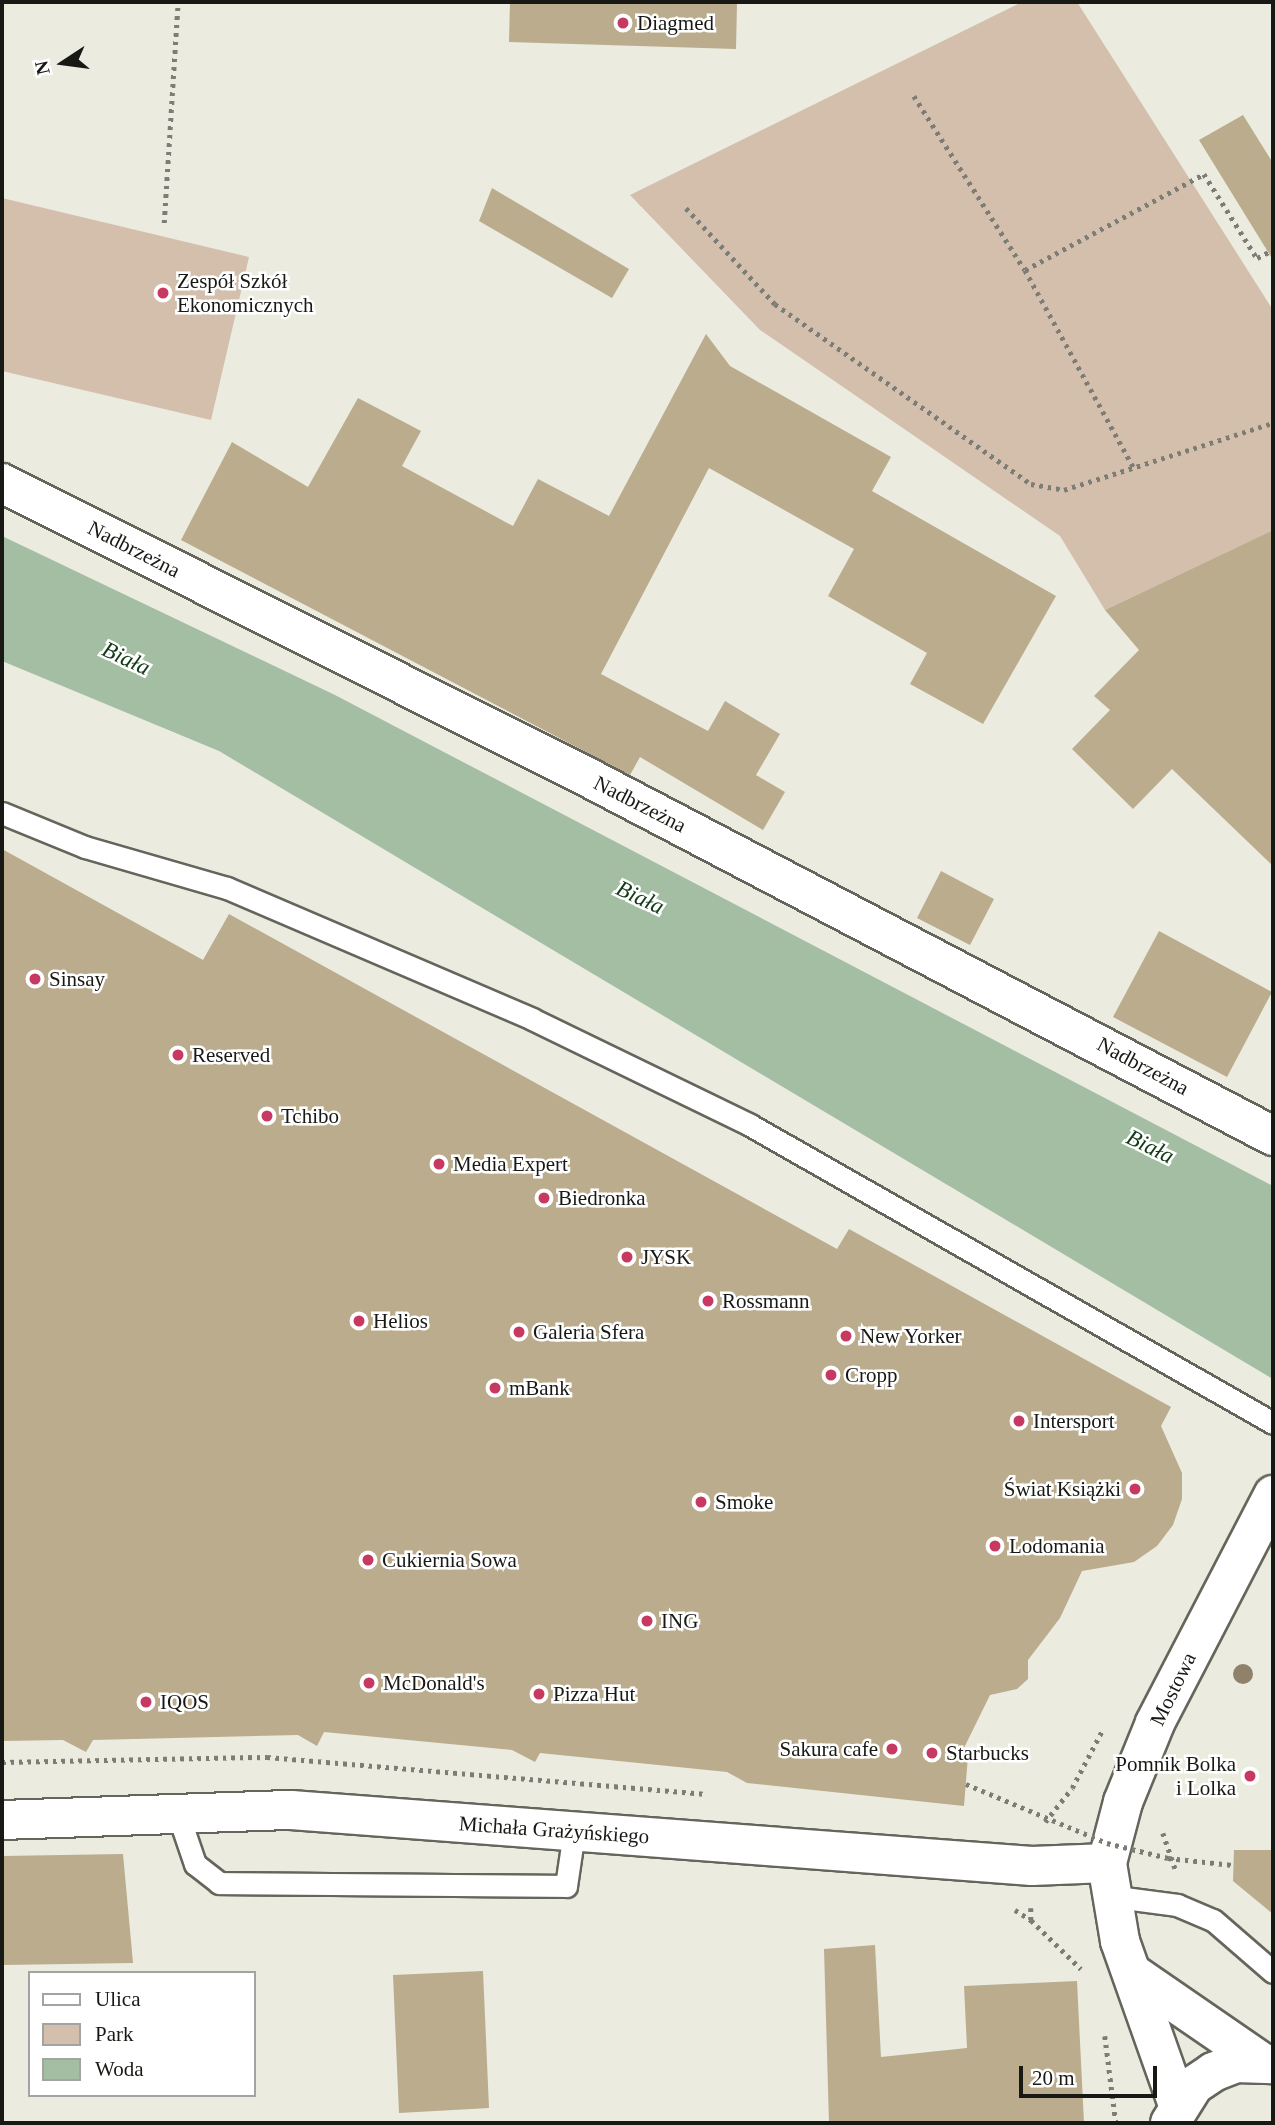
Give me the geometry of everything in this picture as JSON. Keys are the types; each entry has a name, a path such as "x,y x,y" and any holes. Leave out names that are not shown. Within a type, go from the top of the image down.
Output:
{"street":[{"name":"Nadbrzeżna","path":"2,483 580,773 1273,1136"},
{"name":"Mostowa","path":"1108,1880 1123,1802 1155,1723 1273,1495"},
{"name":"Michała Grażyńskiego","path":"2,1820 291,1810 1032,1867 1108,1880"},
{"path":"1108,1880 1174,2114"},
{"path":"1135,1975 1267,2062"},
{"path":"1174,2114 1213,2072 1236,2063 1267,2062"}],"lane":[{"path":"2,813 85,847 227,888 532,1019 750,1125 1273,1423"},
{"path":"178,1814 195,1864 219,1883 566,1886 575,1832"},
{"path":"1108,1880 1213,1920 1273,1972"}],"path":[{"path":"164,223 178,2"},
{"path":"914,96 1025,270 1134,468"},
{"path":"1025,270 1204,173 1257,258 1273,250"},
{"path":"686,208 775,304 1031,484 1064,491 1273,423"},
{"path":"966,1784 1107,1843 1168,1858 1233,1865"},
{"path":"1164,1826 1163,1836 1180,1883"}],"green space":[{"path":"1022,2 1077,2 1273,310 1273,530 1105,610 1060,536 760,330 630,195"},
{"path":"2,198 249,257 211,420 2,371"}],"water":[{"name":"Biała","path":"2,536 335,695 1273,1186 1273,1379 219,751 2,661"}],"building":[{"name":"Diagmed","path":"510,2 737,2 736,49 509,42"},
{"path":"1243,115 1273,163 1273,260 1199,140"},
{"path":"492,188 629,269 612,298 479,221"},
{"path":"706,334 730,366 891,457 872,491 1056,596 983,724 910,684 927,653 828,596 854,549 709,468 601,674 708,731 725,701 780,734 756,775 785,792 763,830 640,757 630,775 181,540 232,442 308,487 358,398 421,431 402,466 513,526 538,479 609,516"},
{"path":"1273,530 1273,866 1172,769 1133,809 1072,749 1110,710 1094,696 1139,650 1105,610"},
{"name":"Galeria Sfera","path":"2,849 203,960 229,914 837,1249 849,1229 1171,1407 1161,1426 1182,1473 1182,1499 1173,1525 1157,1546 1134,1562 1082,1571 1060,1618 1028,1660 1028,1679 1017,1689 990,1695 962,1752 968,1756 964,1806 747,1783 727,1772 540,1753 535,1762 512,1750 324,1732 317,1746 298,1735 93,1740 86,1752 63,1740 2,1741"},
{"path":"941,871 994,899 970,945 917,918"},
{"path":"1159,931 1272,992 1227,1077 1113,1017"},
{"path":"1234,1850 1273,1850 1273,1914 1233,1881"},
{"path":"123,1854 133,1963 2,1965 2,1856"},
{"path":"875,1945 881,2057 967,2048 964,1986 1077,1981 1084,2123 829,2123 824,1949"},
{"path":"483,1971 489,2108 399,2113 393,1975"}],"place":[{"name":"Diagmed","path":"623,23"},
{"name":"Zespół Szkół Ekonomicznych","path":"163,293"},
{"name":"Sinsay","path":"35,979"},
{"name":"Reserved","path":"178,1055"},
{"name":"Tchibo","path":"267,1116"},
{"name":"Media Expert","path":"439,1164"},
{"name":"Biedronka","path":"544,1198"},
{"name":"JYSK","path":"627,1257"},
{"name":"Rossmann","path":"708,1301"},
{"name":"Helios","path":"359,1321"},
{"name":"Galeria Sfera","path":"519,1332"},
{"name":"New Yorker","path":"846,1336"},
{"name":"Cropp","path":"831,1375"},
{"name":"mBank","path":"495,1388"},
{"name":"Intersport","path":"1019,1421"},
{"name":"Świat Książki","path":"1135,1489"},
{"name":"Smoke","path":"701,1502"},
{"name":"Lodomania","path":"995,1546"},
{"name":"Cukiernia Sowa","path":"368,1560"},
{"name":"ING","path":"647,1621"},
{"name":"McDonald's","path":"369,1683"},
{"name":"Pizza Hut","path":"539,1694"},
{"name":"IQOS","path":"146,1702"},
{"name":"Sakura cafe","path":"892,1749"},
{"name":"Starbucks","path":"932,1753"},
{"name":"Pomnik Bolka i Lolka","path":"1250,1776"}]}
